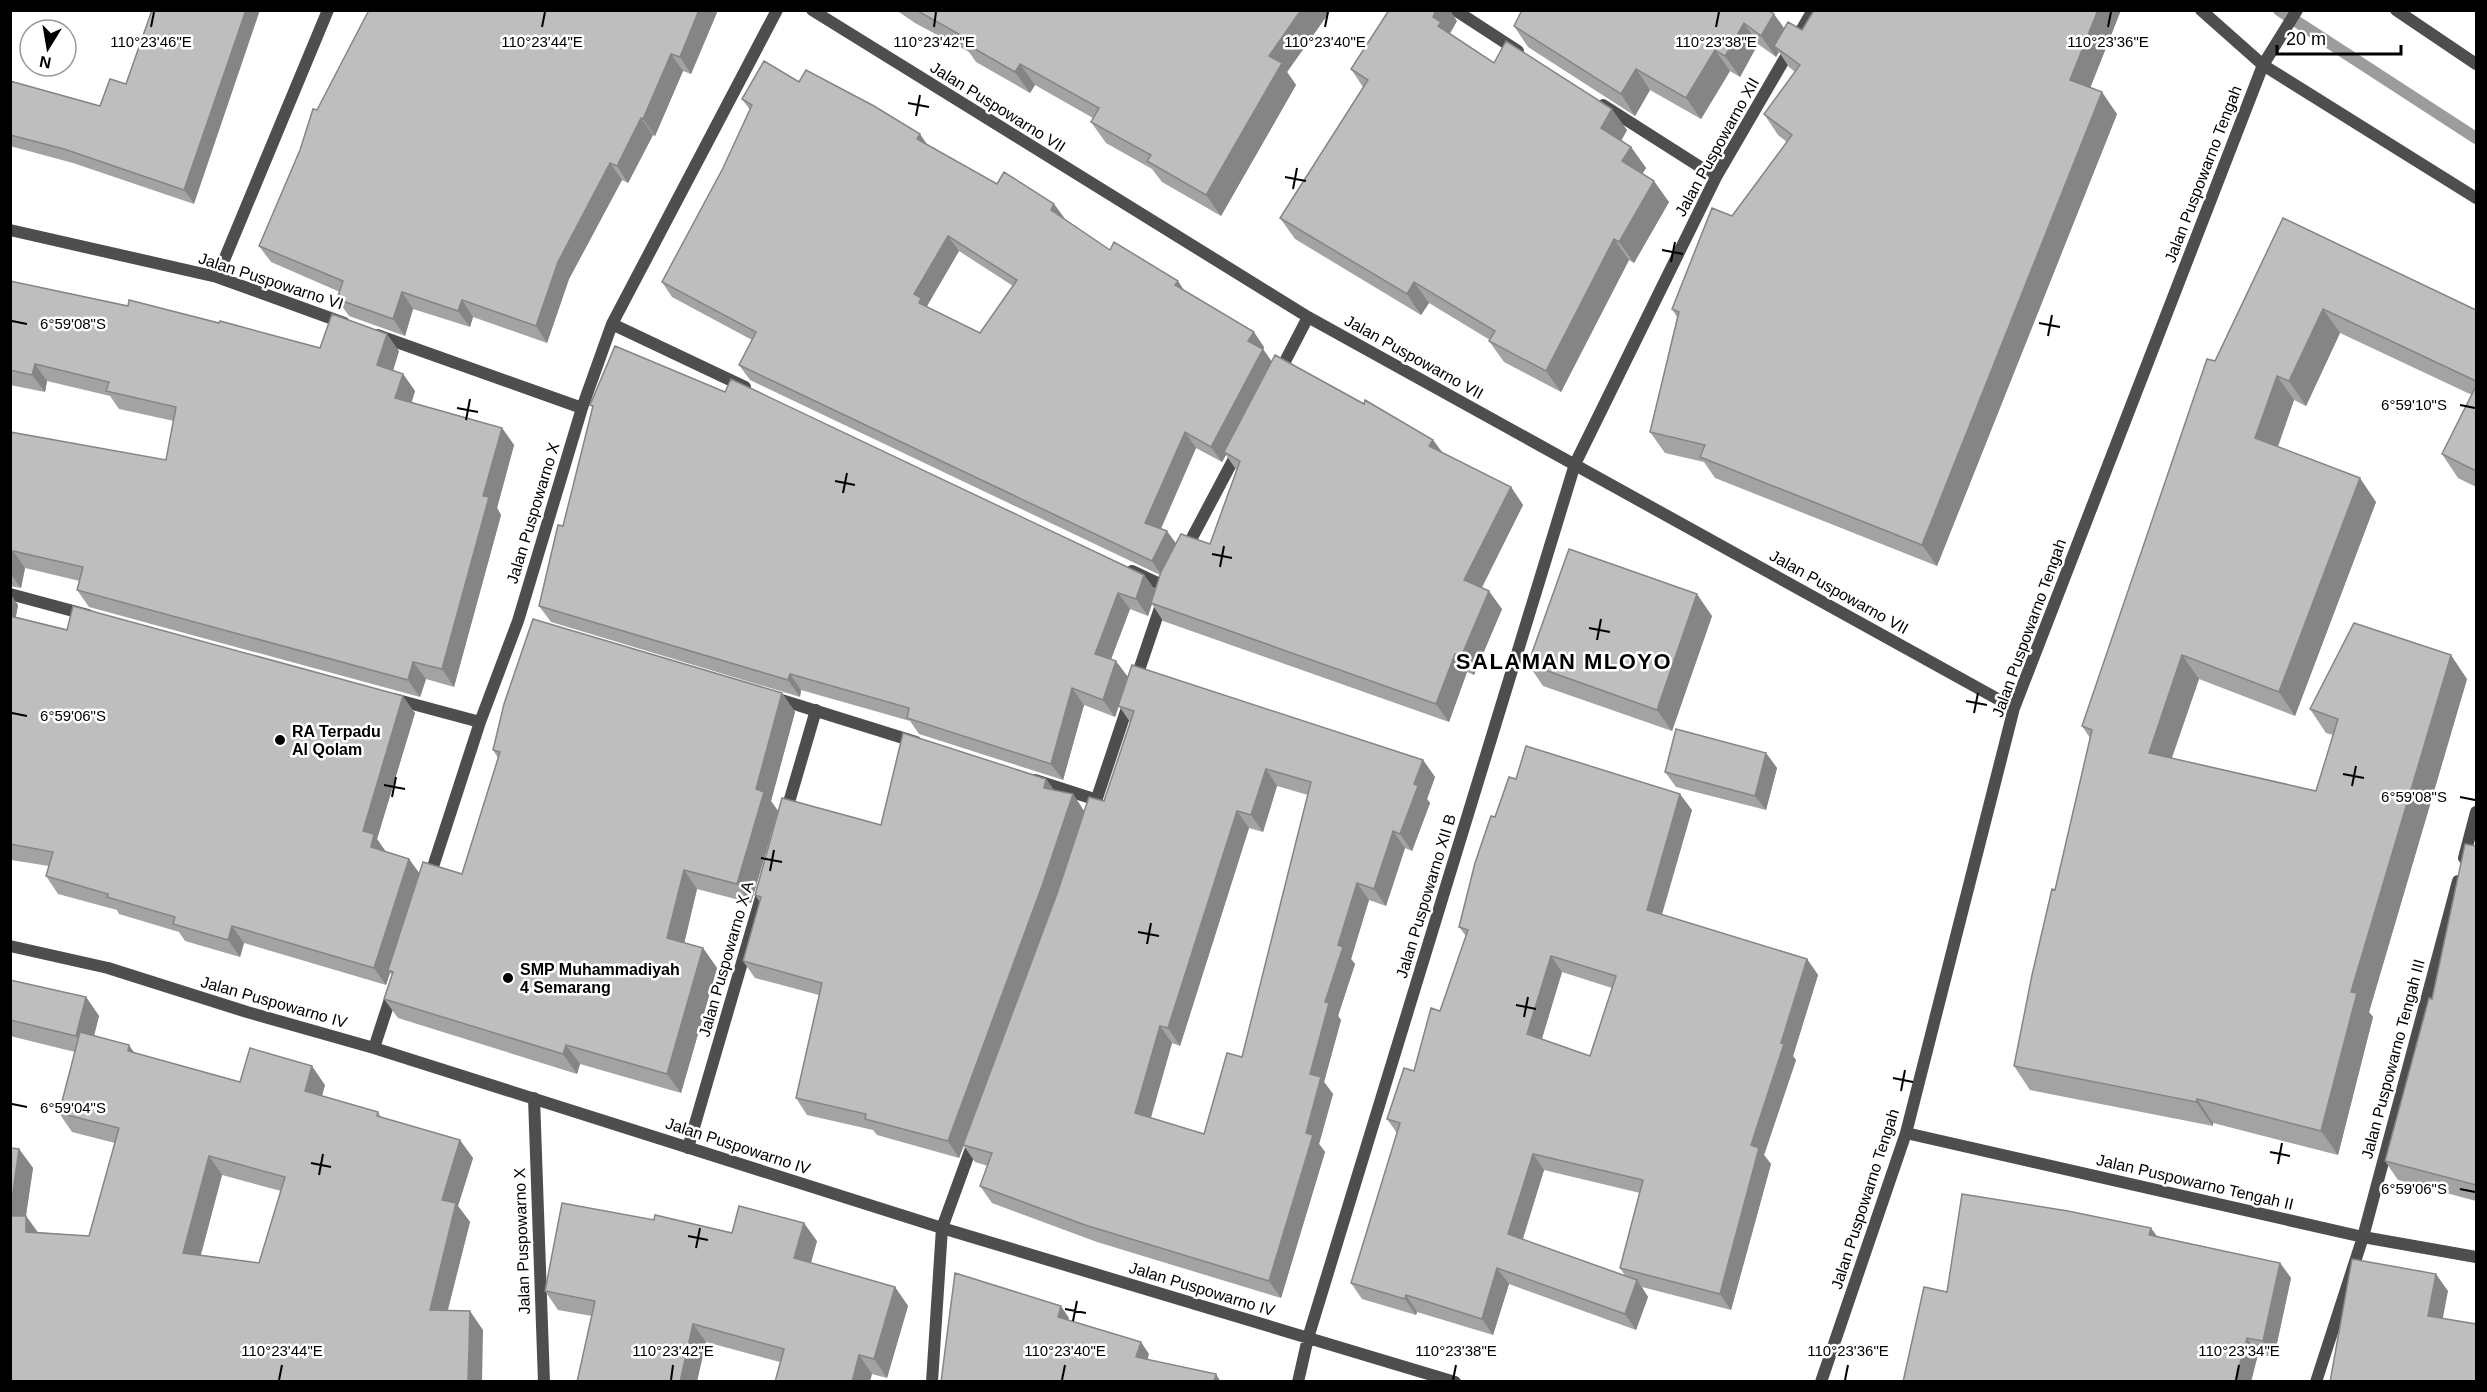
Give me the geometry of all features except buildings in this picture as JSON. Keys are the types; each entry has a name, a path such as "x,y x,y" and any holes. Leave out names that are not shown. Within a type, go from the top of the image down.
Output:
{"street":[{"path":"217,277 328,10"},
{"name":"Jalan Puspowarno X","path":"425,891 480,722 524,623 582,408 612,324 777,10"},
{"name":"Jalan Puspowarno VII","path":"812,10 1308,317 2014,708"},
{"path":"1455,10 1525,56"},
{"name":"Jalan Puspowarno XII","path":"1575,464 1716,177 1813,10"},
{"path":"2201,10 2263,65 2476,198"},
{"name":"Jalan Puspowarno Tengah","path":"1821,1382 1906,1133 2014,708 2263,65 2297,10"},
{"path":"2396,10 2476,64"},
{"path":"1596,100 1716,177"},
{"name":"Jalan Puspowarno VI","path":"10,230 217,277 582,408"},
{"path":"1276,380 1308,317"},
{"path":"612,324 762,395"},
{"path":"1090,821 1172,576 1243,442"},
{"name":"Jalan Puspowarno XII B","path":"1308,1338 1575,464"},
{"path":"1124,567 1172,576"},
{"path":"10,594 102,619"},
{"path":"758,693 928,746"},
{"path":"377,694 480,722"},
{"path":"782,825 816,710"},
{"path":"1018,775 1097,800"},
{"name":"Jalan Puspowarno Tengah III","path":"2316,1382 2362,1237 2476,812"},
{"name":"Jalan Puspowarno X A","path":"688,1148 768,871"},
{"name":"Jalan Puspowarno IV","path":"10,946 108,968 248,1012 374,1048 942,1228 1455,1382"},
{"path":"374,1048 396,981"},
{"name":"Jalan Puspowarno X","path":"534,1098 544,1382"},
{"path":"932,1382 942,1228 980,1125"},
{"name":"Jalan Puspowarno Tengah II","path":"1906,1133 2362,1237 2476,1257"},
{"path":"1298,1382 1308,1338"}],"waterway":[{"path":"2279,10 2476,138"}],"place":[{"name":"RA Terpadu Al Qolam","path":"280,740"},
{"name":"SMP Muhammadiyah 4 Semarang","path":"508,978"}],"district":[{"name":"SALAMAN MLOYO","path":"1564,661"}]}
